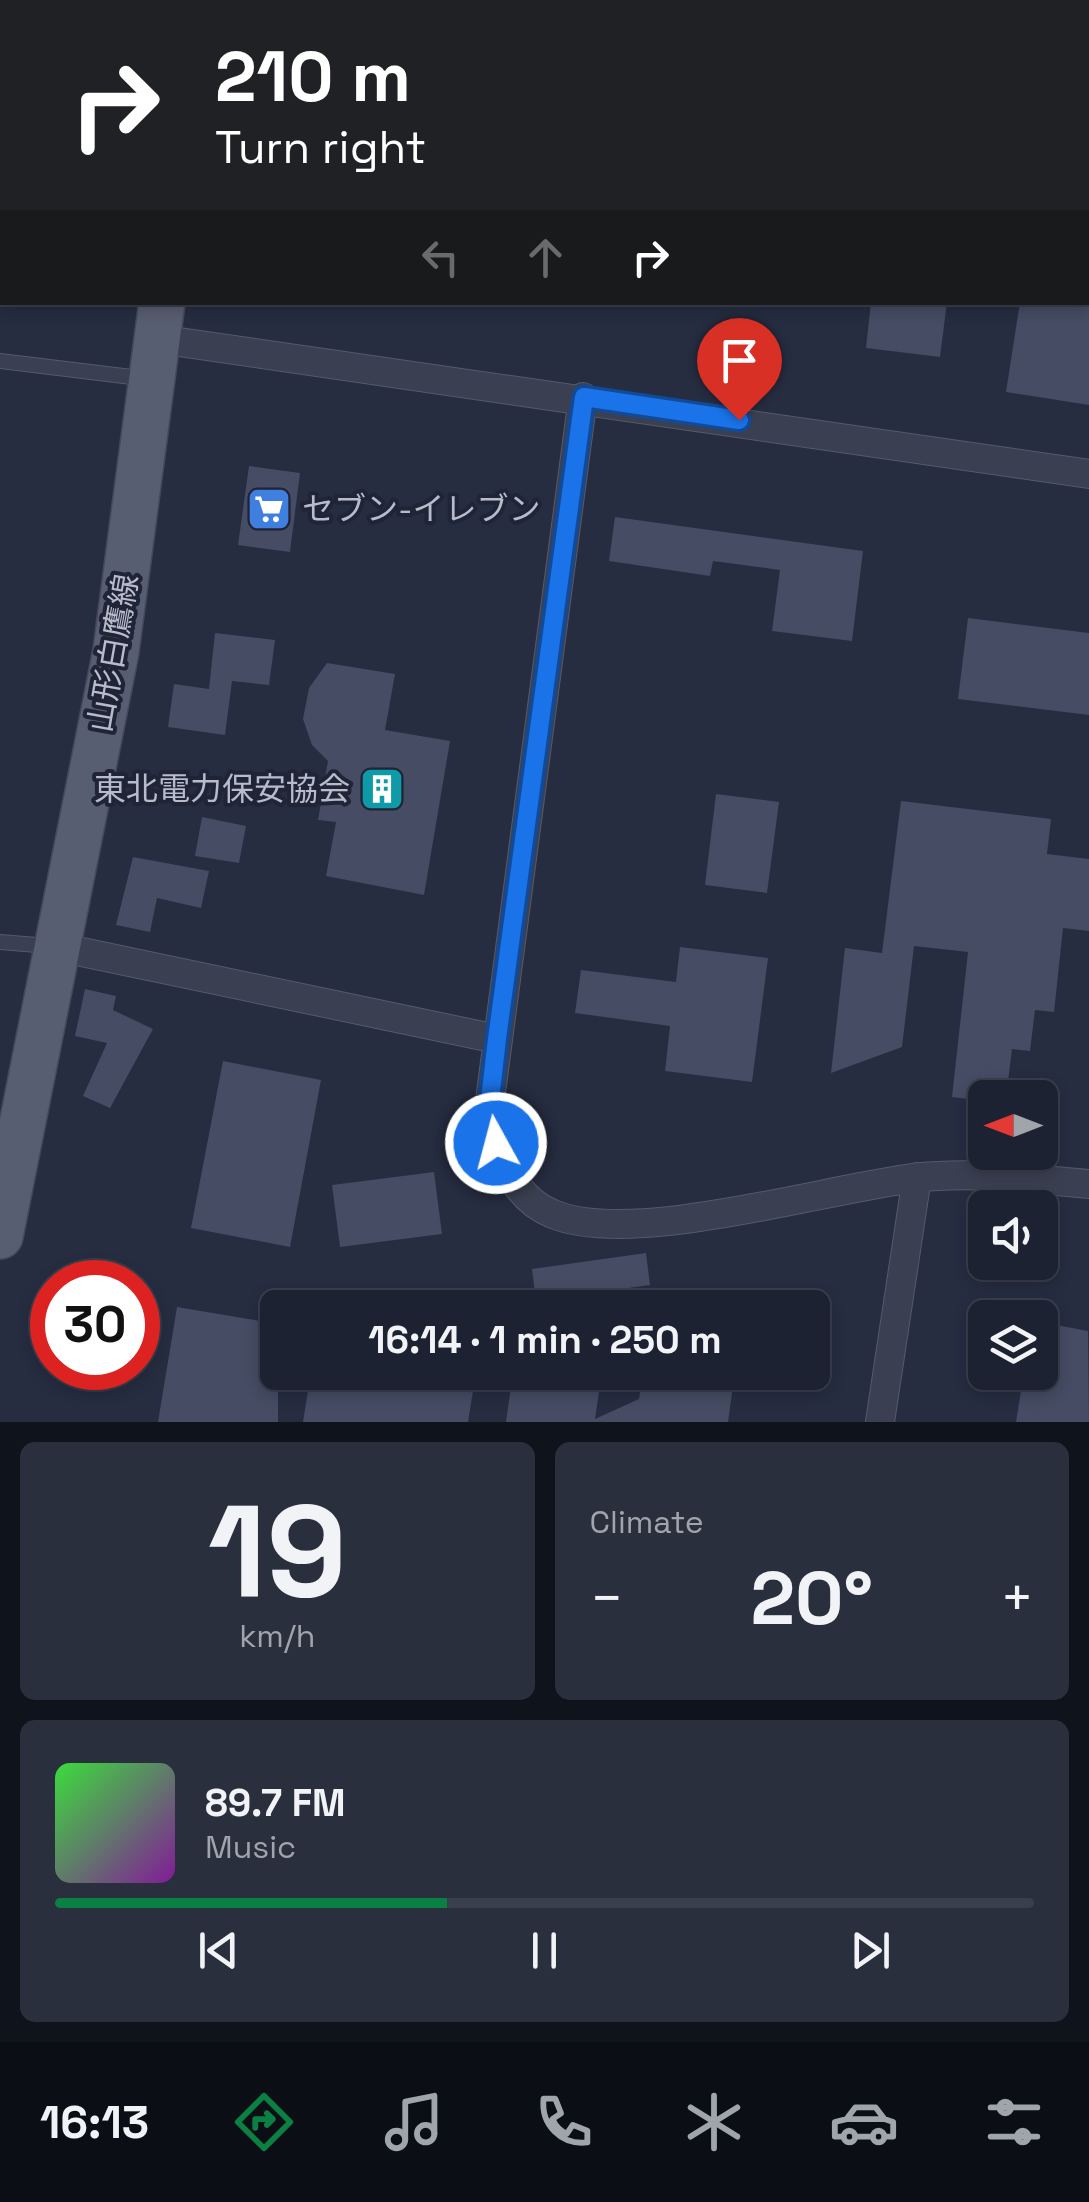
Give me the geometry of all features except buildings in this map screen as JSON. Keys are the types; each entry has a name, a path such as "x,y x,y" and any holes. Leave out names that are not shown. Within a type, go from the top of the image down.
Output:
{"main road":[{"name":"山形白鷹線","path":"0,1236 116,650 158,340"}],"street":[{"path":"158,340 584,397 1089,474"},
{"path":"584,397 490,1100 496,1143 526,1196 549,1214 582,1223 627,1224 917,1177 1089,1184"},
{"path":"58,947 497,1039"},
{"path":"880,1422 917,1177"}],"lane":[{"path":"0,362 158,340"},
{"path":"0,942 58,947"}],"place":[{"name":"セブン-イレブン","path":"269,509"},
{"name":"東北電力保安協会","path":"382,789"}],"route":[{"path":"496,1143 490,1100 497,1039 584,397 739,420"}]}
